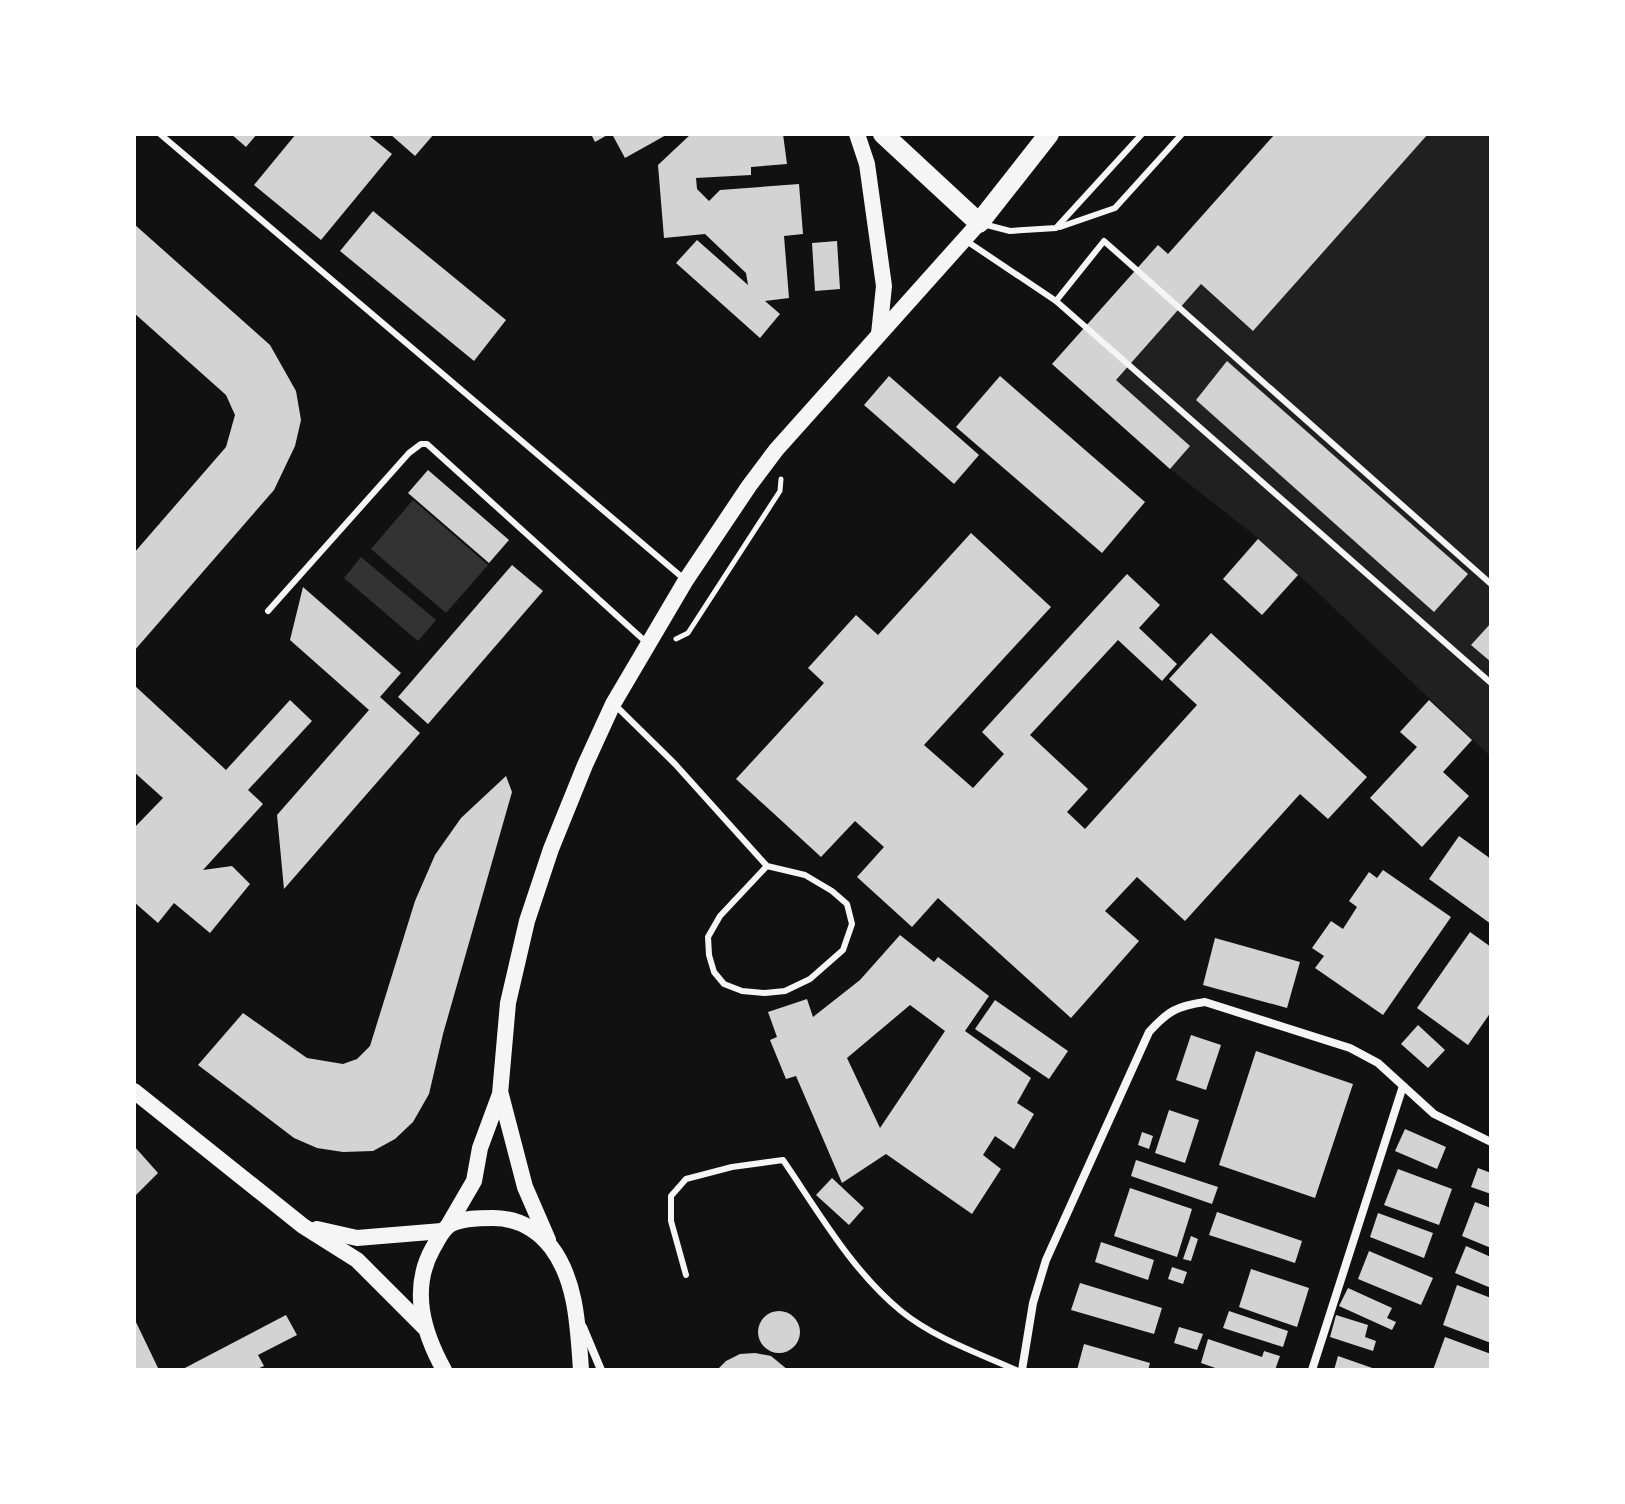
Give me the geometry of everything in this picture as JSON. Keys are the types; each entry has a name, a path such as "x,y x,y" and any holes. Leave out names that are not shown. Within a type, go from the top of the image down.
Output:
{"main road":[{"path":"857,134 867,164 884,286 879,334"},
{"path":"883,134 979,223"},
{"path":"444,1370 424,1327 420,1290 428,1257 474,1181 480,1148 500,1094 508,1003 527,921 551,849 613,704 686,580 776,450 965,240 1049,134"},
{"path":"134,1091 303,1226 357,1260 424,1327"},
{"path":"500,1094 525,1187 565,1274 576,1311 581,1370"},
{"path":"303,1226 357,1238 446,1228 477,1218 510,1219 526,1225 552,1248"}],"street":[{"path":"1019,1370 1046,1260 1149,1032 1166,1014 1184,1005 1205,1002 1350,1048 1378,1063 1434,1114 1491,1142"},
{"path":"1312,1370 1403,1086"},
{"path":"576,1311 601,1370"}],"lane":[{"path":"160,134 686,580"},
{"path":"1056,228 1142,134"},
{"path":"979,223 1010,231 1056,228 1115,208 1182,134"},
{"path":"965,240 1056,301 1491,683"},
{"path":"1056,301 1104,241 1491,584"},
{"path":"268,611 409,453 421,444 427,444 649,645"},
{"path":"613,704 675,764 767,866 805,875 847,904 852,924 843,950 810,979 785,991 742,991 724,984 714,972 708,937 720,916 767,866"},
{"path":"686,1275 671,1221 671,1196 686,1179 732,1167 783,1160 840,1243 901,1311 931,1330 1019,1370"}],"path":[{"path":"649,645 672,641 688,633 780,491 776,450"}],"shaded area":[{"path":"1276,134 1491,134 1491,757 1299,575 1262,615 1223,579 1258,538 1170,469 1052,364 1158,245 1169,254"},
{"path":"413,500 488,565 446,613 371,549"},
{"path":"361,557 436,620 418,641 344,578"}],"building":[{"path":"231,134 257,134 246,147"},
{"path":"296,134 367,134 392,154 321,240 254,185"},
{"path":"390,134 434,134 415,156"},
{"path":"591,134 609,134 595,142"},
{"path":"612,134 668,134 625,158"},
{"path":"691,134 783,134 787,164 751,167 751,175 696,178 697,189 709,201 720,190 799,184 803,234 784,236 789,298 765,301 780,314 760,338 676,263 697,240 748,285 746,273 705,234 664,238 658,165"},
{"path":"1275,134 1428,134 1253,331 1201,284 1116,380 1190,446 1170,469 1052,364 1158,245 1168,254"},
{"path":"373,211 506,320 474,361 340,251"},
{"path":"134,224 270,345 296,391 301,420 295,446 274,490 134,651 134,553 226,447 235,415 226,395 134,313"},
{"path":"837,241 840,289 815,291 812,243"},
{"path":"1227,361 1468,574 1434,612 1196,400"},
{"path":"889,376 979,455 954,484 864,405"},
{"path":"1000,376 1145,502 1102,553 956,427"},
{"path":"428,470 509,540 489,563 408,493"},
{"path":"971,533 1051,607 924,745 973,788 1004,754 982,732 1127,574 1160,605 1139,628 1177,664 1162,681 1118,640 1030,735 1088,789 1067,812 1085,829 1197,705 1169,679 1211,633 1367,777 1328,819 1300,794 1185,921 1137,877 1105,911 1139,941 1071,1018 938,898 912,927 857,877 884,847 855,821 821,857 736,779 824,683 808,668 856,615 878,635"},
{"path":"1258,539 1298,575 1262,615 1223,579"},
{"path":"512,565 543,591 428,724 398,697"},
{"path":"303,587 401,673 380,697 420,733 284,889 277,815 369,710 290,640"},
{"path":"1491,623 1491,662 1471,645"},
{"path":"134,685 226,770 290,700 312,721 248,790 263,804 203,870 232,866 250,884 210,933 174,903 158,923 134,902 134,828 163,798 134,772"},
{"path":"1429,700 1472,740 1443,772 1469,796 1422,847 1370,798 1417,747 1400,732"},
{"path":"506,776 512,792 443,1034 429,1094 413,1122 395,1139 373,1151 343,1152 317,1148 294,1138 198,1065 243,1013 307,1058 343,1064 357,1059 370,1046 415,901 435,855 461,818"},
{"path":"1459,836 1491,859 1491,924 1429,879"},
{"path":"1383,870 1451,917 1383,1015 1315,968 1324,956 1312,948 1331,921 1343,929 1357,907 1349,901 1369,872 1377,878"},
{"path":"1470,932 1491,947 1491,1012 1468,1045 1417,1008"},
{"path":"900,935 934,962 938,957 989,996 965,1031 1031,1078 1017,1103 1034,1114 1014,1149 995,1136 983,1155 1001,1169 972,1214 886,1154 842,1183 796,1076 786,1079 770,1040 777,1037 768,1012 807,999 813,1017 860,980","holes":["910,1005 945,1031 880,1128 847,1058"]},
{"path":"1215,938 1300,962 1287,1008 1203,985"},
{"path":"995,1000 1068,1051 1049,1079 975,1029"},
{"path":"1418,1025 1445,1050 1428,1068 1401,1044"},
{"path":"1191,1035 1221,1045 1206,1090 1176,1080"},
{"path":"1256,1051 1353,1084 1315,1198 1219,1165"},
{"path":"1169,1110 1199,1120 1185,1163 1155,1153"},
{"path":"1405,1129 1446,1147 1437,1169 1395,1151"},
{"path":"1142,1132 1153,1136 1149,1149 1138,1145"},
{"path":"134,1146 158,1173 134,1197"},
{"path":"1136,1160 1218,1187 1212,1204 1131,1176"},
{"path":"1478,1168 1491,1173 1491,1194 1471,1187"},
{"path":"1398,1169 1452,1189 1439,1225 1384,1205"},
{"path":"832,1178 864,1208 849,1225 816,1195"},
{"path":"1130,1188 1192,1209 1177,1257 1114,1236"},
{"path":"1475,1202 1491,1208 1491,1248 1462,1236"},
{"path":"1217,1212 1302,1241 1295,1263 1209,1235"},
{"path":"1378,1213 1433,1233 1424,1258 1370,1237"},
{"path":"1191,1236 1198,1239 1191,1261 1183,1259"},
{"path":"1101,1242 1154,1260 1148,1280 1095,1262"},
{"path":"1466,1246 1491,1257 1491,1288 1455,1273"},
{"path":"1369,1251 1433,1278 1421,1305 1358,1279"},
{"path":"1172,1267 1187,1272 1183,1284 1168,1279"},
{"path":"1251,1269 1309,1288 1297,1327 1239,1307"},
{"path":"1080,1283 1162,1308 1154,1334 1071,1310"},
{"path":"1457,1285 1491,1298 1491,1343 1443,1325"},
{"path":"1348,1288 1392,1308 1387,1318 1396,1322 1392,1330 1339,1306"},
{"path":"779,1311 794,1317 800,1332 794,1347 779,1353 764,1347 758,1332 764,1317"},
{"path":"1229,1311 1288,1331 1283,1347 1223,1328"},
{"path":"286,1315 297,1335 258,1355 264,1366 255,1370 181,1370"},
{"path":"1336,1315 1368,1325 1365,1337 1376,1341 1373,1351 1330,1337"},
{"path":"134,1318 159,1370 134,1370"},
{"path":"1179,1327 1203,1334 1197,1350 1174,1343"},
{"path":"1445,1337 1491,1354 1491,1370 1433,1370"},
{"path":"1208,1339 1262,1357 1264,1351 1280,1356 1275,1370 1221,1370 1201,1363"},
{"path":"1084,1344 1150,1363 1148,1370 1077,1370"},
{"path":"740,1354 771,1356 788,1370 717,1370"},
{"path":"1338,1356 1378,1370 1334,1370"}]}
